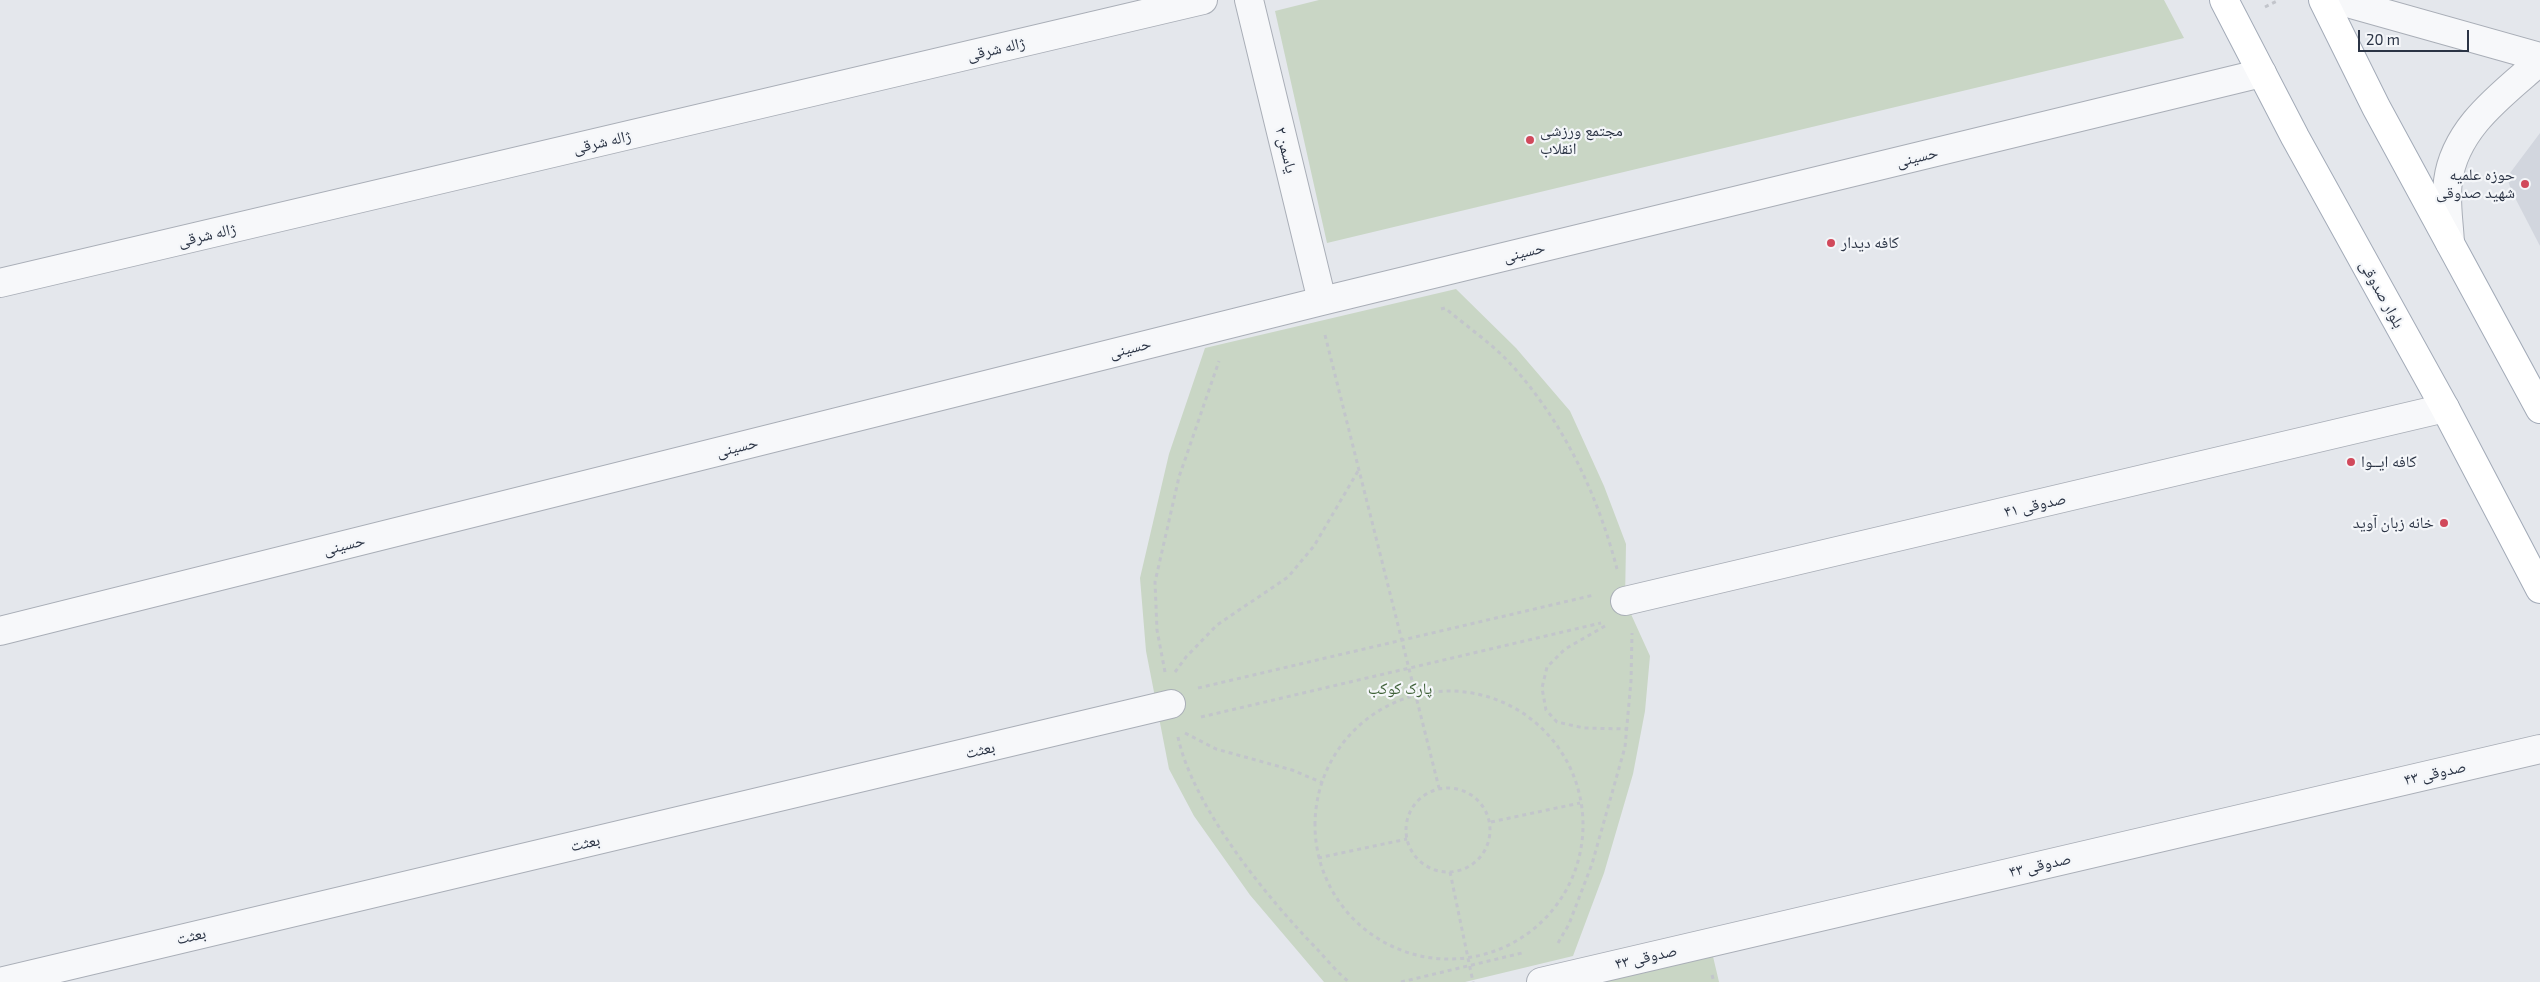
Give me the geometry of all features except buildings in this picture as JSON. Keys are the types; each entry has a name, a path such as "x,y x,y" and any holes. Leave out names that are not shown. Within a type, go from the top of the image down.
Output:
{"main road":[{"name":"بلوار صدوقی","path":"2224,0 2295,137 2445,408 2540,589"},
{"path":"2323,0 2376,107 2540,409"}],"street":[{"name":"ژاله شرقی","path":"0,283 1203,0"},
{"name":"یاسمن ۲","path":"1249,0 1322,300"},
{"path":"2337,0 2540,59"},
{"path":"2450,243 2447,196 2448,178 2464,134 2484,112 2540,59"},
{"name":"حسینی","path":"0,631 1322,300 2262,73"},
{"name":"صدوقی ۴۱","path":"1622,606 2445,408"},
{"name":"بعثت","path":"0,982 1173,707"},
{"name":"صدوقی ۴۳","path":"1541,982 2540,749"}],"path":[{"path":"1322,300 1325,336 1439,788"},
{"path":"1436,310 1445,308 1505,359 1544,404 1580,466 1614,558 1622,606 1632,629 1625,747 1592,864 1569,924 1557,945"},
{"path":"1316,338 1334,334"},
{"path":"1229,358 1219,360 1201,408 1179,477 1155,582 1157,630 1182,755 1205,805 1287,919 1349,982"},
{"path":"1323,783 1292,770 1216,750 1182,732 1173,707 1172,678 1186,657 1217,625 1288,576 1314,546 1358,470"},
{"path":"1173,707 1401,640 1622,606"},
{"path":"1173,707 1408,669 1622,606"},
{"path":"1622,606 1565,649 1547,667 1542,688 1546,710 1557,722 1584,728 1626,729"},
{"path":"1467,691 1508,703 1542,727 1568,760 1580,803 1583,843 1570,883 1543,921 1504,948 1459,959 1412,955 1370,935 1338,901 1318,858 1315,812 1323,783 1328,767 1352,732 1385,706 1425,692 1467,691"},
{"path":"1453,787 1466,790 1478,798 1486,809 1491,822 1491,834 1481,856 1472,865 1450,872 1427,867 1411,850 1407,839 1406,826 1409,813 1416,802 1426,793 1439,788 1453,787"},
{"path":"1491,822 1580,803"},
{"path":"1318,858 1407,839"},
{"path":"1450,872 1473,982"},
{"path":"1401,982 1528,952"}],"shaded area":[{"name":"حوزه علمیه شهید صدوقی","path":"2540,133 2540,246 2511,190 2507,177"}],"green space":[{"name":"مجتمع ورزشی انقلاب","path":"1319,0 2164,0 2184,38 1327,243 1275,11"},
{"name":"پارک کوکب","path":"1456,289 1516,348 1570,411 1604,486 1626,544 1625,601 1650,656 1645,711 1633,774 1604,873 1573,956 1465,982 1324,982 1250,895 1194,816 1169,769 1146,651 1140,578 1169,454 1205,348"},
{"path":"1711,948 1719,982 1568,982"}],"place":[{"name":"مجتمع ورزشی انقلاب","path":"1530,140"},
{"name":"حوزه علمیه شهید صدوقی","path":"2525,184"},
{"name":"کافه دیدار","path":"1831,243"},
{"name":"کافه ایــوا","path":"2351,462"},
{"name":"خانه زبان آوید","path":"2444,523"}]}
